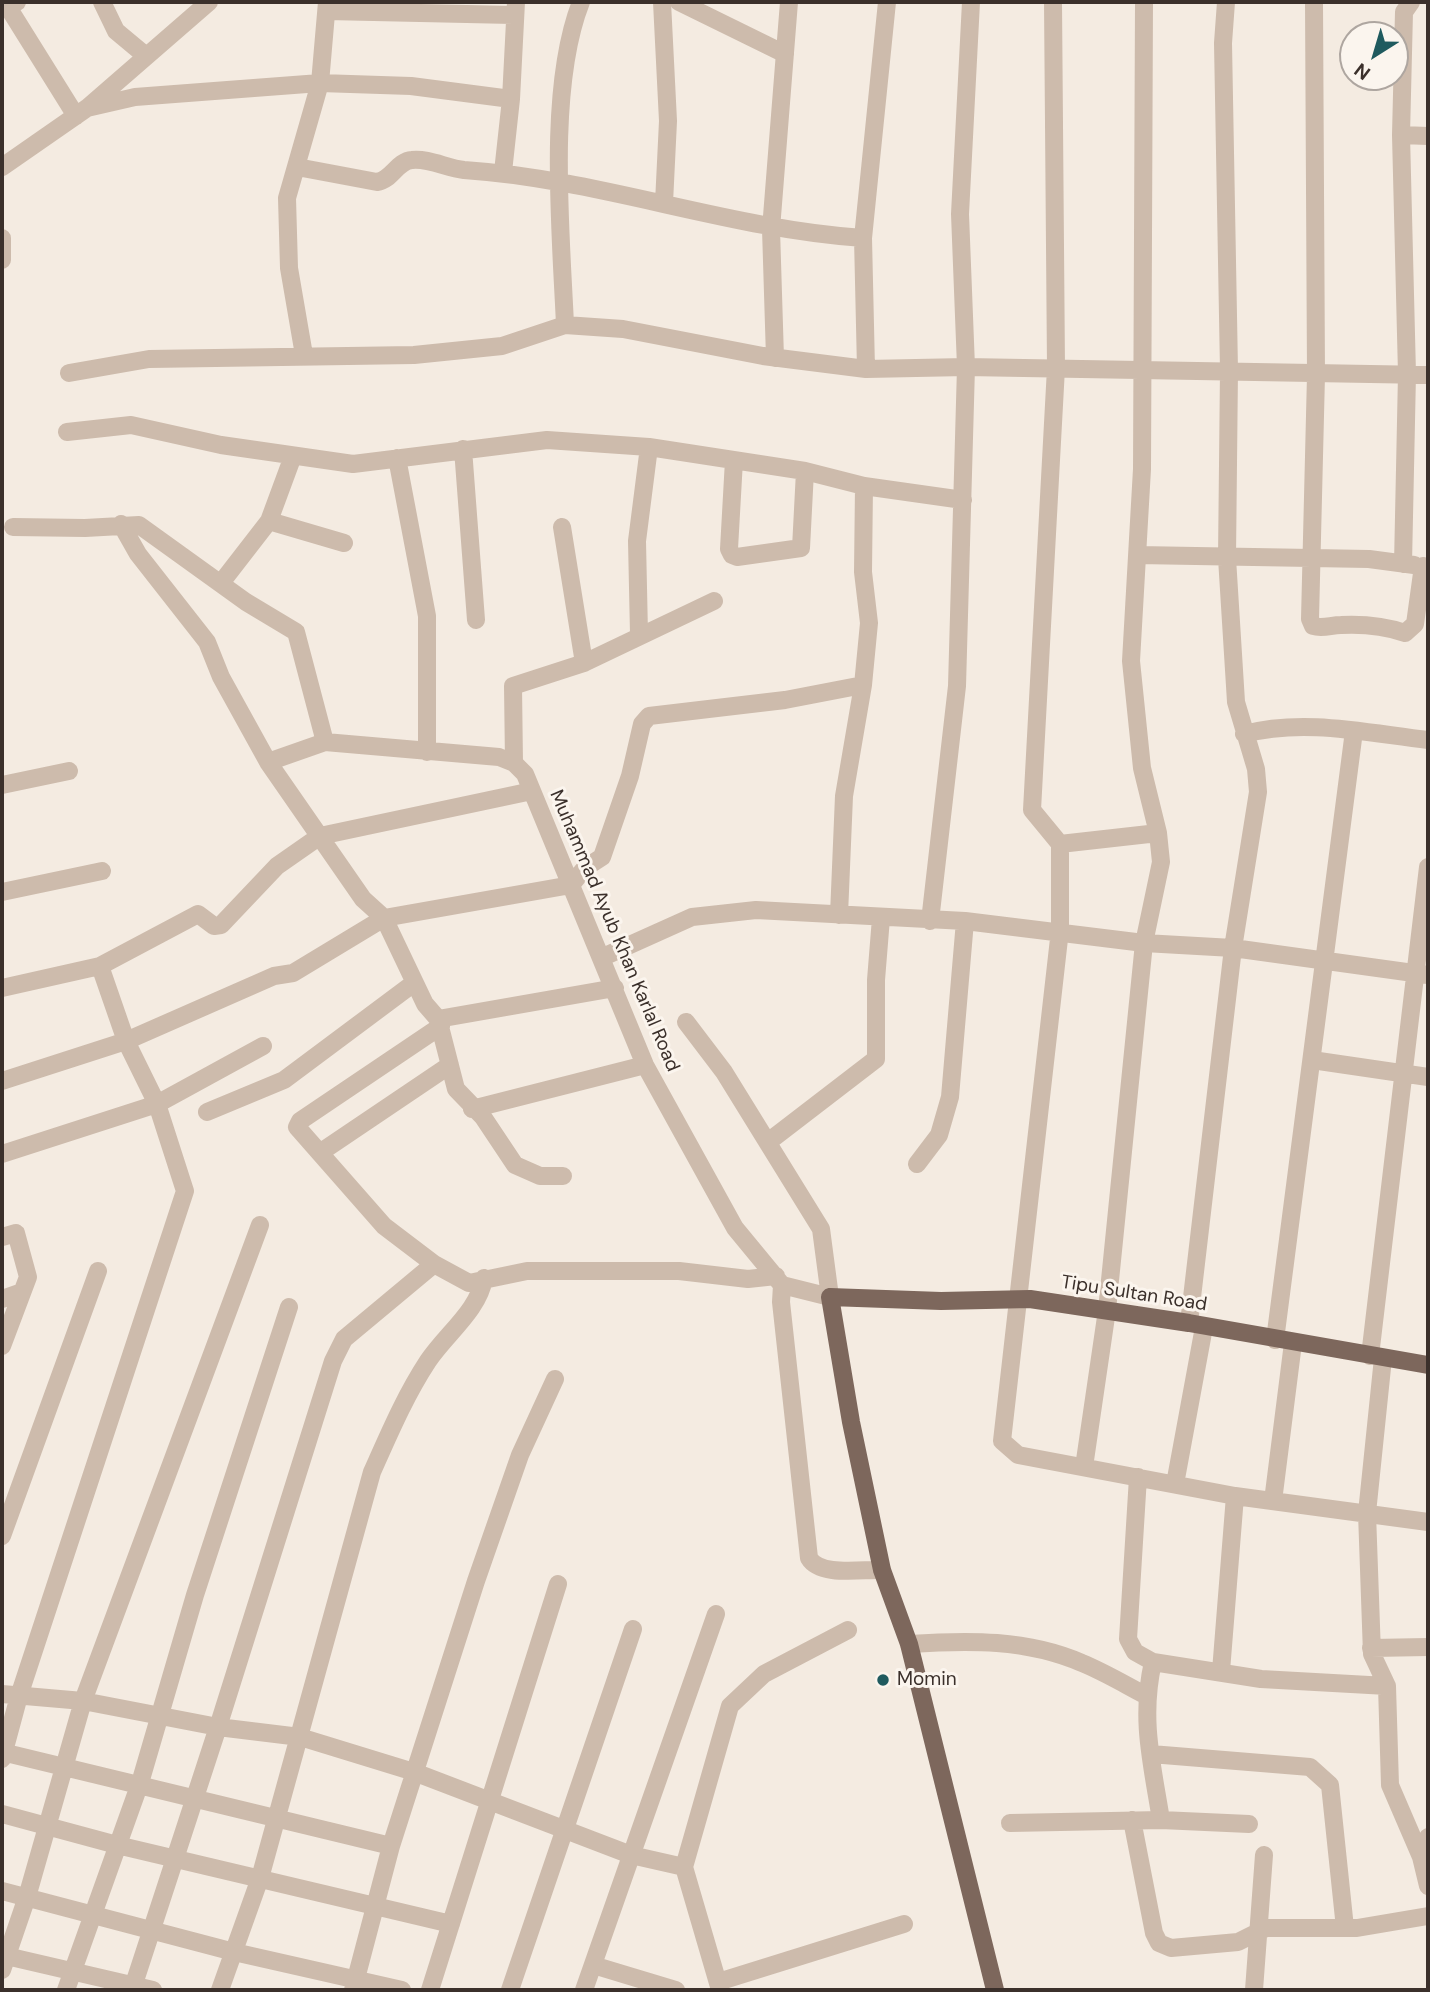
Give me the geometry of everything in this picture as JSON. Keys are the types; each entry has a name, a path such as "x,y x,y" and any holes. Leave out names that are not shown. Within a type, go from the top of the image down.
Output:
{"main road":[{"name":"Tipu Sultan Road","path":"830,1297 1018,1299 1107,1310 1428,1365"},
{"path":"830,1297 851,1422 882,1570 909,1644 995,1990"}],"street":[{"path":"102,2 116,31 146,56"},
{"path":"2,167 82,112 209,2"},
{"path":"565,325 559,181 562,100 575,19 582,2"},
{"path":"662,2 668,121 664,203"},
{"path":"679,2 785,54"},
{"path":"775,358 771,229 789,2"},
{"path":"866,369 863,238 887,2"},
{"path":"930,921 957,686 966,367 960,214 971,2"},
{"path":"1053,2 1056,368 1032,810 1060,844 1060,930 1002,1441 1018,1455 1138,1478 1235,1496 1428,1522"},
{"path":"1084,1467 1107,1310 1144,943 1161,862 1158,833 1142,768 1131,661 1138,555 1143,370 1144,2"},
{"path":"1175,1484 1197,1325 1233,948 1258,792 1256,769 1236,702 1227,558 1229,370 1223,43 1226,2"},
{"path":"1138,555 1310,557 1426,567 1415,624 1405,633 1390,628 1359,625 1321,628 1313,625 1310,619 1310,557 1316,375 1314,2"},
{"path":"1403,564 1407,374 1401,135 1404,12 1411,2"},
{"path":"304,355 289,268 287,198 320,83 327,6 514,8 511,99 503,172"},
{"path":"9,7 82,112"},
{"path":"82,112 135,97 320,83 411,86 511,99"},
{"path":"1401,135 1428,136"},
{"path":"297,167 377,182 386,180 407,160 416,159 448,169 503,172 559,181 771,229 863,238"},
{"path":"2,238 2,260"},
{"path":"69,373 149,359 414,355 502,346 565,325 623,329 775,358 866,369 966,367 1428,375"},
{"path":"67,432 131,425 221,445 353,464 547,440 649,447 805,471 864,486 963,500"},
{"path":"639,634 637,541 649,447"},
{"path":"463,449 476,620"},
{"path":"221,583 269,521 293,456"},
{"path":"397,458 427,616 427,752"},
{"path":"734,460 729,550 737,557 801,548 805,471"},
{"path":"839,915 844,796 863,685 869,623 863,572 864,486"},
{"path":"269,521 344,543"},
{"path":"121,524 138,554 207,642 220,677 268,762 363,899 384,918 425,1004 440,1023 456,1089 472,1109 483,1117 515,1165 540,1176 563,1176"},
{"path":"13,527 85,528 139,525 296,632 325,742"},
{"path":"562,527 584,663"},
{"path":"268,762 325,742 499,757 514,763 513,686 584,663 639,634 714,601"},
{"path":"2,1081 126,1041 274,976 293,973 384,918 571,885 585,868 602,857 630,776 642,724 649,716 785,701 863,685"},
{"path":"1244,734 1273,727 1354,731 1428,740"},
{"path":"1275,1340 1354,731"},
{"name":"Muhammad Ayub Khan Karlal Road","path":"514,763 525,774 603,957 645,1065 735,1228 779,1280"},
{"path":"2,785 69,771"},
{"path":"2,988 100,966 198,914 214,926 221,925 277,866 320,836 532,791"},
{"path":"1060,844 1158,833"},
{"path":"1428,867 1422,974 1404,1073 1377,1357 1367,1513 1371,1647 1387,1686 1390,1785 1420,1857 1428,1886"},
{"path":"2,892 102,871"},
{"path":"603,957 691,917 756,910 965,921 1060,930 1144,943 1233,948 1422,974"},
{"path":"768,1142 876,1059 876,980 881,918"},
{"path":"916,1164 939,1135 950,1097 965,921"},
{"path":"100,966 126,1041 156,1104 185,1191 10,1695 3,1755 140,1783 391,1846"},
{"path":"207,1112 284,1080 414,983"},
{"path":"615,988 440,1023 297,1124 384,1226 434,1264 469,1283 527,1271 679,1271 779,1280 830,1297 821,1229 724,1072 686,1022"},
{"path":"2,1154 156,1104 263,1046"},
{"path":"1312,1060 1428,1077"},
{"path":"321,1152 450,1065"},
{"path":"472,1109 645,1065"},
{"path":"153,1990 133,1988 72,1971 4,1960 27,1897 83,1701 260,1225"},
{"path":"2,1237 16,1233 28,1277 2,1346"},
{"path":"133,1988 333,1361 344,1339 434,1264"},
{"path":"2,1536 98,1271"},
{"path":"220,1990 260,1878 372,1472 396,1417 428,1360 482,1293 484,1278"},
{"path":"779,1280 810,1558 813,1564 823,1569 882,1570"},
{"path":"2,1299 22,1292"},
{"path":"66,1990 140,1783 195,1595 289,1307"},
{"path":"1273,1501 1293,1343"},
{"path":"355,1985 391,1846 414,1772 520,1455 555,1379"},
{"path":"1138,1478 1128,1639 1135,1652 1153,1662 1262,1679 1387,1686"},
{"path":"1221,1671 1235,1496"},
{"path":"430,1990 558,1584"},
{"path":"584,1990 716,1614"},
{"path":"509,1990 633,1629"},
{"path":"848,1630 764,1674 730,1706 684,1867 719,1986 904,1924"},
{"path":"909,1644 971,1640 1015,1644 1080,1662 1146,1695"},
{"path":"1371,1647 1428,1647"},
{"path":"1153,1662 1146,1695 1161,1820"},
{"path":"10,1695 83,1701 218,1727 300,1737 414,1772 631,1855 684,1867"},
{"path":"1151,1754 1310,1767 1320,1773 1329,1785 1345,1928"},
{"path":"2,1814 49,1824 117,1845 451,1924"},
{"path":"1132,1820 1154,1933 1159,1943 1171,1948 1238,1942 1258,1930 1345,1928 1428,1916"},
{"path":"1010,1823 1161,1820 1249,1824"},
{"path":"1420,1857 1428,1837"},
{"path":"1254,1990 1264,1855"},
{"path":"2,1891 93,1913 355,1985 402,1990"},
{"path":"593,1965 653,1987 676,1990"}],"place":[{"name":"Momin","path":"883,1680"}]}
